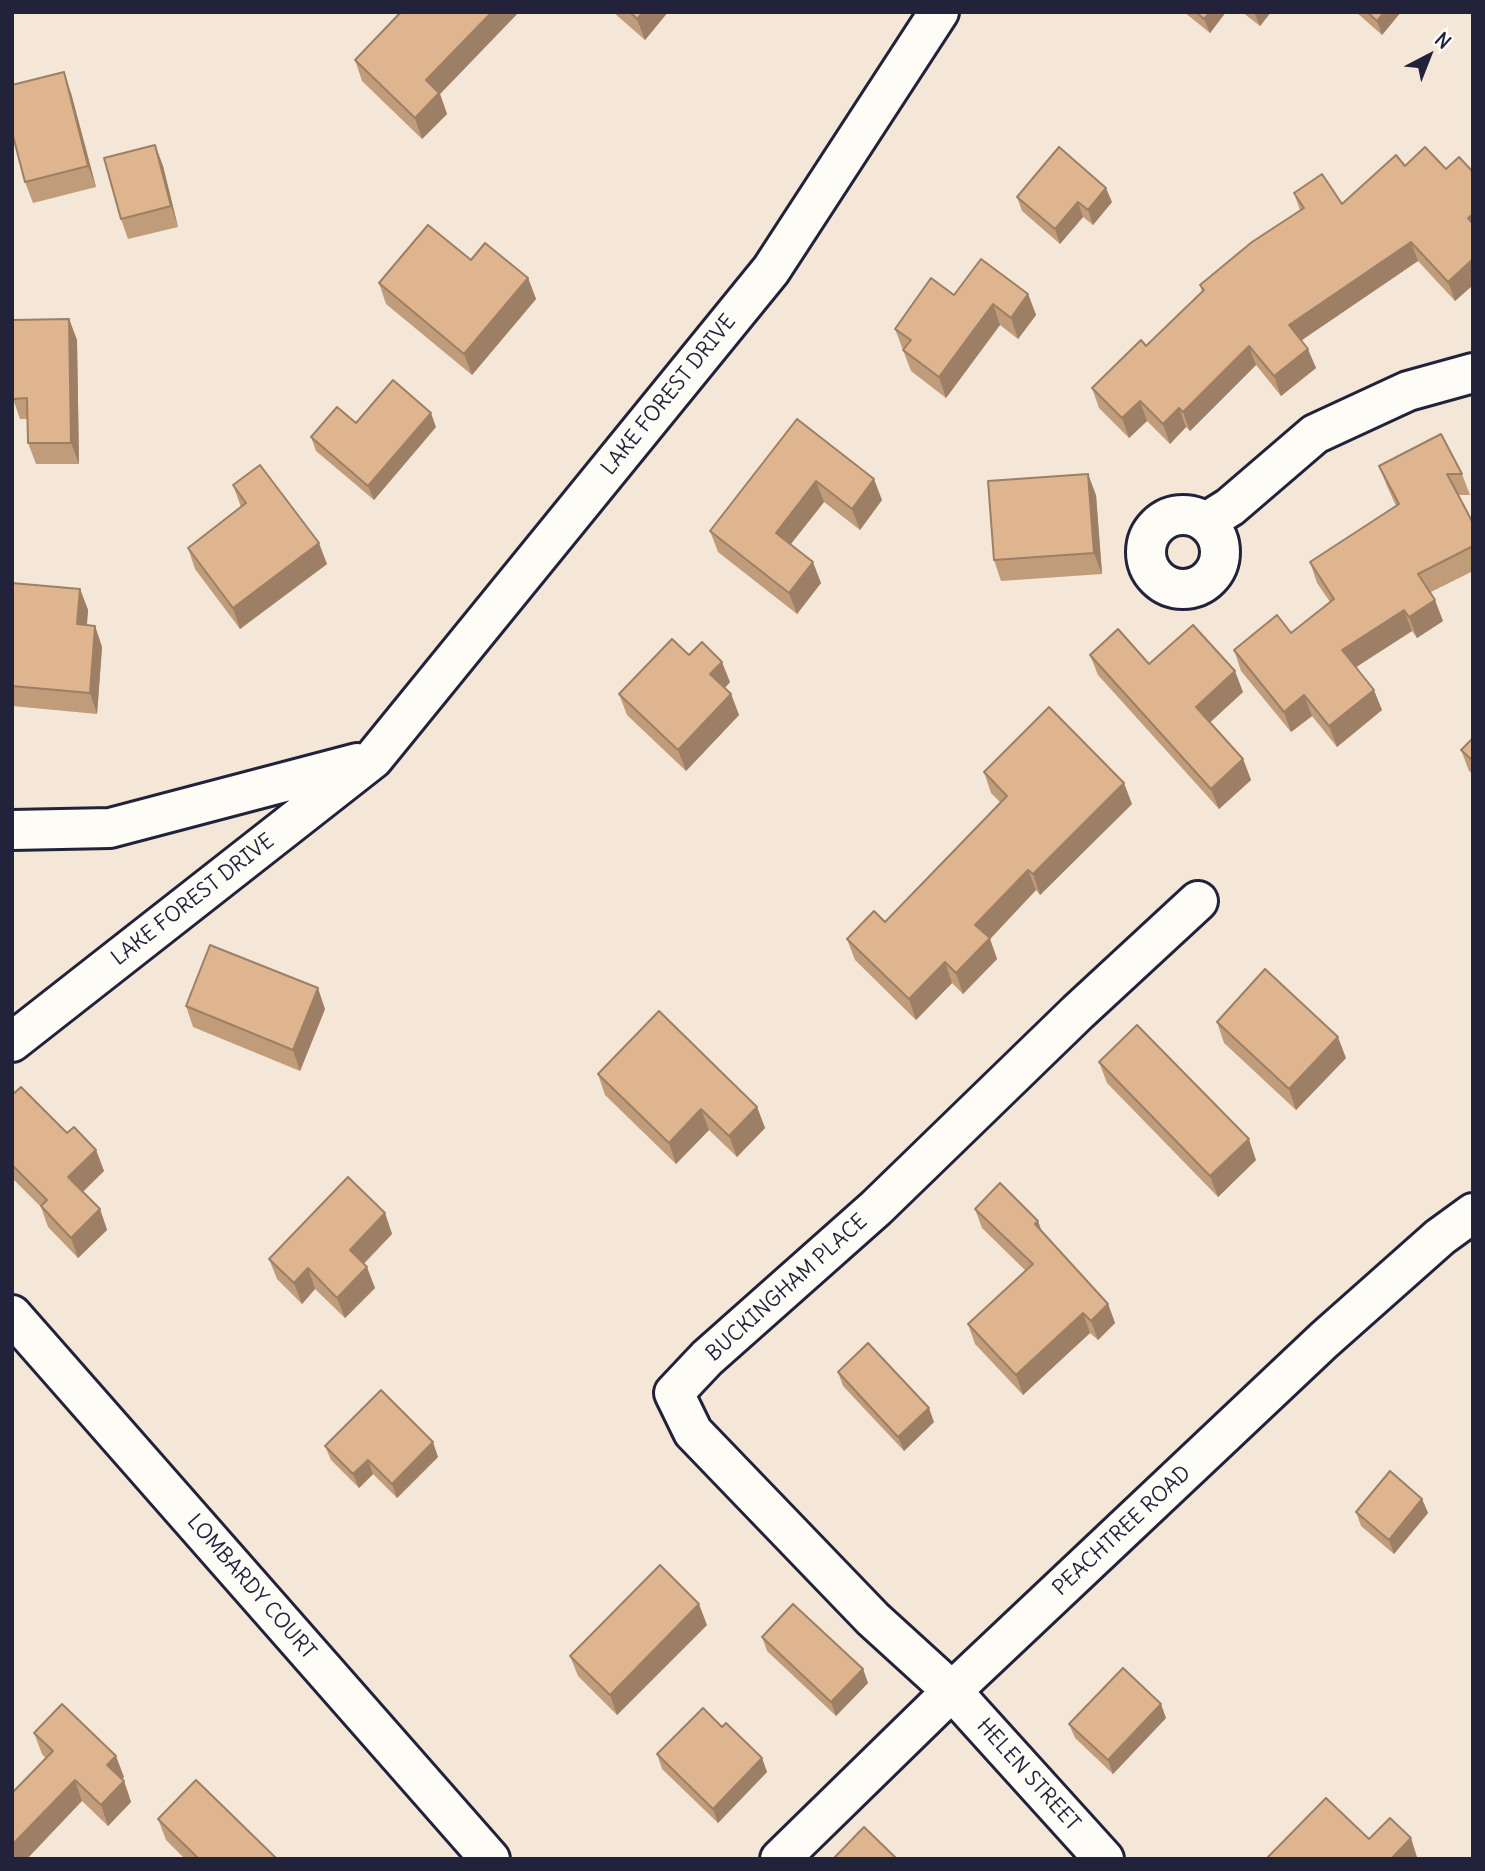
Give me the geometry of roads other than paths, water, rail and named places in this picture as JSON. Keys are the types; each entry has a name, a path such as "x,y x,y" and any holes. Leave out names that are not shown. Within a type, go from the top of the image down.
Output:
{"street":[{"name":"LAKE FOREST DRIVE","path":"12,1042 373,759 771,271 939,12"},
{"path":"1206,522 1230,507 1315,434 1408,391 1473,373"},
{"path":"12,830 110,828 373,759"},
{"name":"BUCKINGHAM PLACE","path":"952,1691 873,1619 693,1432 674,1393 707,1358 877,1208 1198,901"},
{"name":"PEACHTREE ROAD","path":"780,1859 952,1691 1324,1340 1440,1237 1473,1213"},
{"name":"LOMBARDY COURT","path":"12,1315 490,1859"},
{"name":"HELEN STREET","path":"952,1691 1104,1859"}]}
